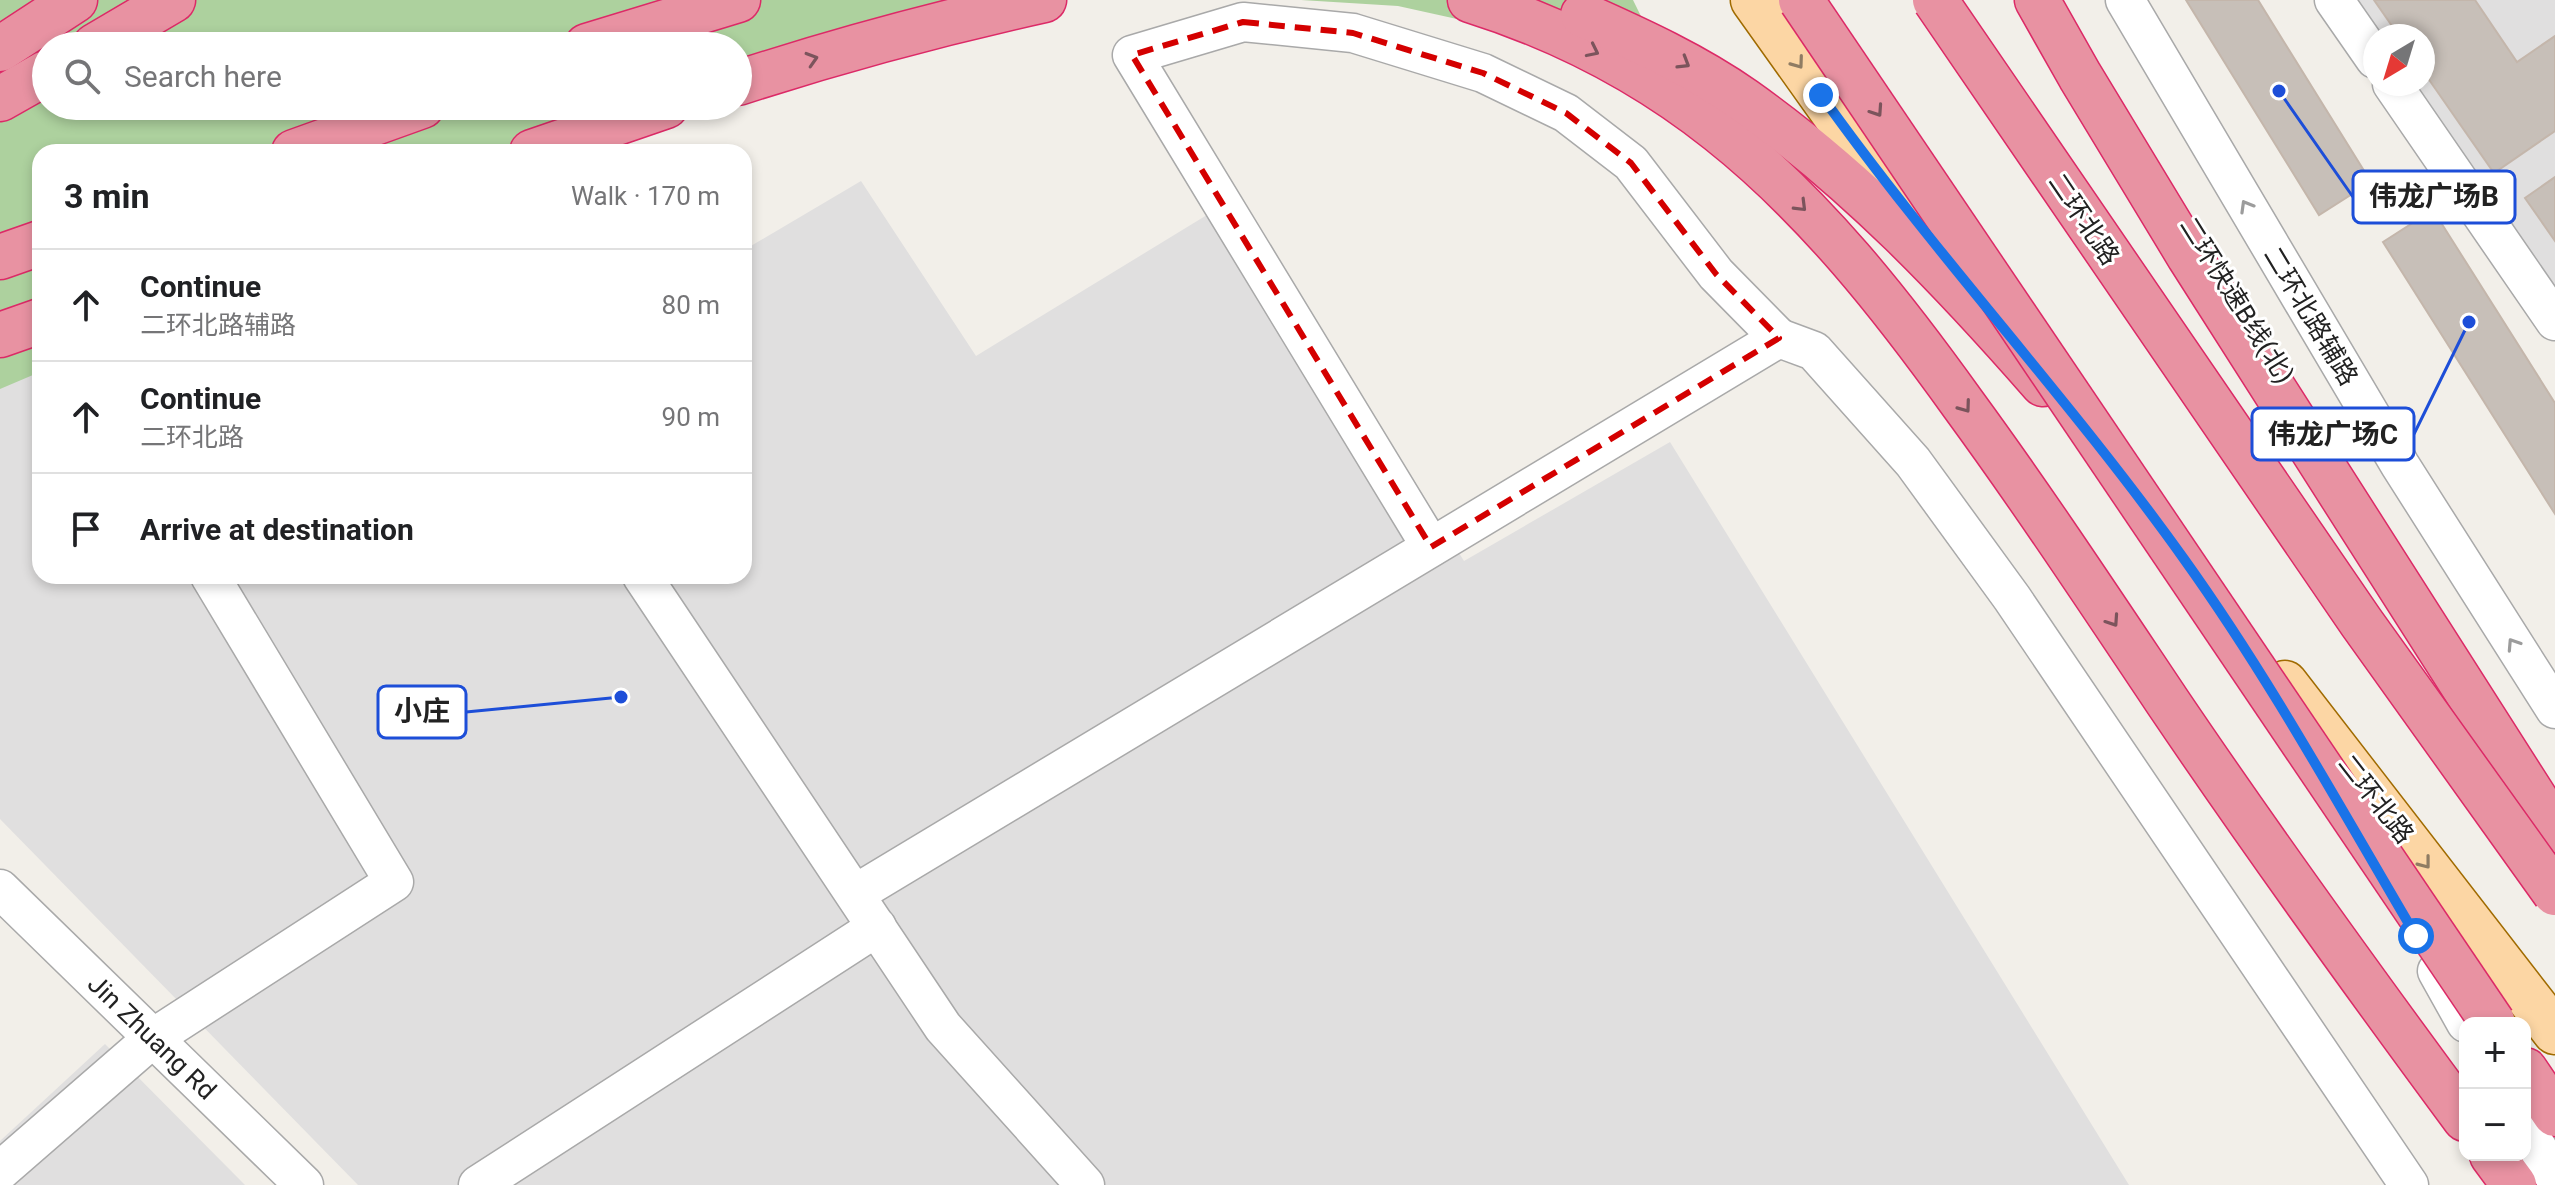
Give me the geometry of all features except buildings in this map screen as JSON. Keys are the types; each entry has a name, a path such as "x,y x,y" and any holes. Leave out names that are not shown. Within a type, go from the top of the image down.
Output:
{"highway":[{"path":"0,35 49,0"},
{"path":"0,49 75,0"},
{"path":"119,32 173,0"},
{"path":"618,32 697,0"},
{"path":"631,32 738,0"},
{"path":"752,78 813,58 952,20 1044,0"},
{"path":"1470,0 1559,34 1616,62 1670,95 1720,131 1814,218 1905,326 2002,458 2240,807 2459,1111"},
{"path":"1535,0 1579,13 1662,50 1742,98 1821,158 1899,229 1980,311 2149,512"},
{"path":"1801,0 2489,1017"},
{"path":"1936,0 2344,598 2555,893"},
{"path":"2044,4 2189,256 2555,830"},
{"name":"二环快速B线(北)","path":"2044,4 2555,799"},
{"path":"0,99 32,81"},
{"path":"316,144 383,120"},
{"path":"555,144 625,120"},
{"path":"0,257 32,246"},
{"path":"0,335 32,324"},
{"path":"2531,1079 2555,1114"},
{"path":"2496,1161 2514,1185"}],"main road":[{"name":"二环北路","path":"1753,0 1871,164 2149,512 2555,1032"},
{"name":"二环北路","path":"2024,131 2555,915"}],"street":[{"name":"二环北路辅路","path":"2125,0 2393,453 2555,709"},
{"path":"2334,0 2363,42"},
{"path":"1431,547 1132,55 1243,22 1353,33 1483,73 1566,113 1631,163 1716,274 1779,338 1814,351 1913,462 2012,598 2409,1185"},
{"path":"2400,96 2555,321"},
{"path":"855,894 1779,338"},
{"path":"2149,512 2259,671 2463,1017"},
{"path":"0,1171 153,1038 394,882 215,584"},
{"path":"647,584 943,1027 1085,1185"},
{"name":"Jin Zhuang Rd","path":"0,889 304,1185"},
{"path":"478,1185 877,927"},
{"path":"2531,1137 2555,1178"}],"highlighted area":[{"path":"1243,22 1353,33 1483,73 1566,113 1631,163 1716,274 1779,338 1431,547 1132,55"}],"shaded area":[{"path":"2334,0 2555,0 2555,321 2400,96 2435,96 2435,24 2363,25"},
{"path":"861,181 976,356 1238,196 1464,561 1670,442 2129,1185 358,1185 0,819 0,383 32,365 32,584 752,584 752,245"},
{"path":"105,1044 245,1185 0,1185 0,1141"}],"green space":[{"path":"0,0 1009,0 752,66 752,32 32,32 32,120 623,120 567,144 32,144 32,375 0,389"},
{"path":"1301,0 1633,0 1665,65 1398,6"}],"place":[{"name":"伟龙广场B","path":"2279,91"},
{"name":"伟龙广场C","path":"2469,322"},
{"name":"小庄","path":"621,697"}],"route":[{"path":"1821,95 1931,242 2149,512 2184,560 2259,671 2416,936"}]}
